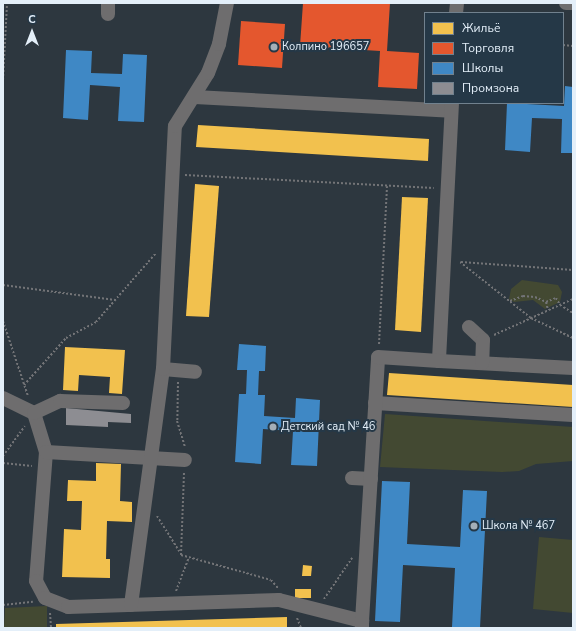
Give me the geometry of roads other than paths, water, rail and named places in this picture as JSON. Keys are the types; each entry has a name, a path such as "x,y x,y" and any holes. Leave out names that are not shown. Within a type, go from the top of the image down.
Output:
{"lane":[{"path":"131,605 163,369 175,126 195,97 219,44 227,3"},
{"path":"566,3 573,3"},
{"path":"195,97 452,107 439,361"},
{"path":"468,327 483,340 482,363"},
{"path":"3,398 34,413 46,452 36,581 45,598 68,607 279,600 362,624 378,357 573,368"},
{"path":"163,369 178,372 195,372"},
{"path":"34,413 60,401 123,403"},
{"path":"375,403 573,415"},
{"path":"46,452 185,460"},
{"path":"352,478 370,480"}],"place":[{"name":"Колпино 196657","path":"274,47"},
{"name":"Детский сад № 46","path":"273,427"},
{"name":"Школа № 467","path":"474,526"}]}
